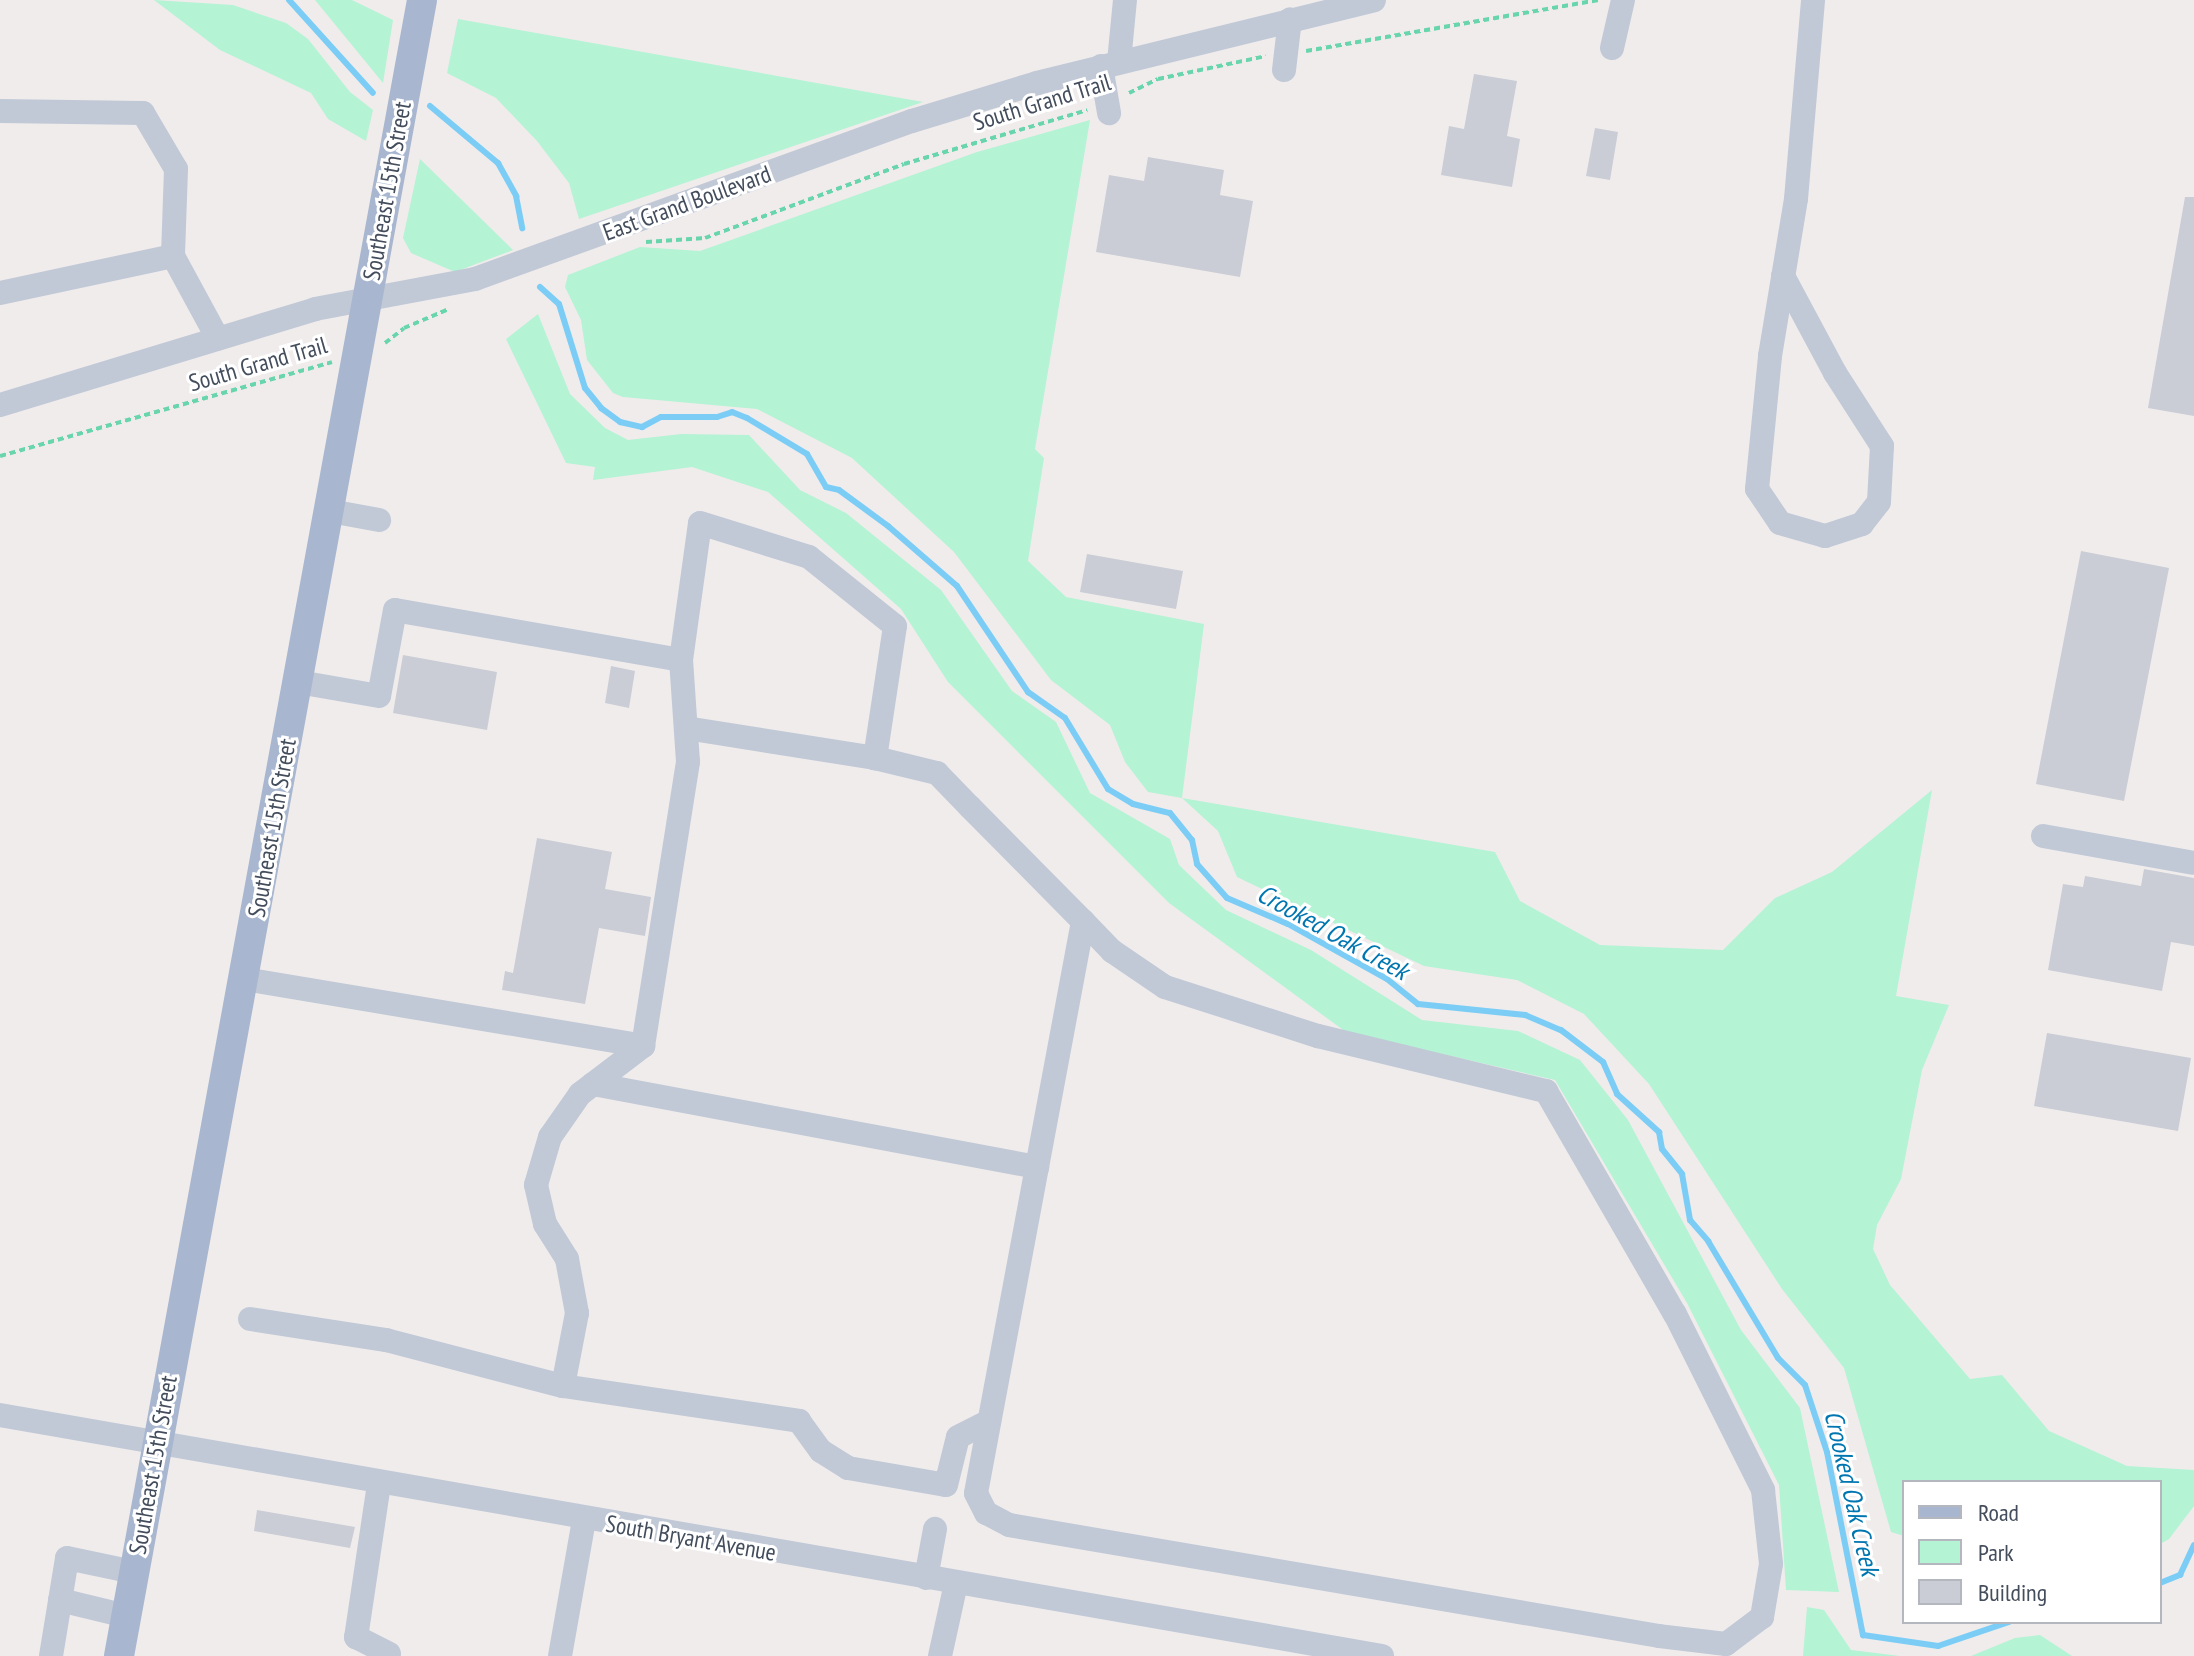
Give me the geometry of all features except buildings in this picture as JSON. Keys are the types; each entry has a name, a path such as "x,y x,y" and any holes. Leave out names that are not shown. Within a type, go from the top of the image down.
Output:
{"main road":[{"name":"Southeast 15th Street","path":"119,1656 422,0"}],"street":[{"path":"1108,108 1110,64 1125,0"},
{"name":"East Grand Boulevard","path":"0,405 218,339 368,298 475,279 912,121 1110,64 1374,0"},
{"path":"1612,48 1623,0"},
{"path":"1783,276 1835,373 1882,446 1879,502 1862,524 1825,536 1780,523 1757,489 1783,276 1796,199 1813,0"},
{"path":"1285,62 1290,19"},
{"path":"0,111 143,113 176,169 173,256 218,339"},
{"path":"0,293 173,256"},
{"path":"330,511 379,520"},
{"path":"563,1386 577,1313 567,1259 545,1224 536,1185 550,1137 593,1084 643,1046 688,762 681,660 700,523 809,557 895,626 875,758"},
{"path":"299,682 379,696 395,610 681,660"},
{"path":"686,728 875,758 937,773 1083,921 1112,951 1165,987 1318,1036 1546,1091 1675,1314 1763,1490 1771,1564 1762,1617 1726,1644 1659,1636 1009,1525 986,1513 976,1493 1083,921"},
{"path":"2043,836 2194,863"},
{"path":"244,979 643,1046"},
{"path":"593,1084 1037,1167"},
{"path":"250,1319 386,1340 563,1386 799,1421 821,1451 848,1468 946,1485 958,1437 989,1421"},
{"name":"South Bryant Avenue","path":"0,1415 584,1520 1382,1656"},
{"path":"379,1484 356,1637 389,1654"},
{"path":"560,1656 584,1520"},
{"path":"926,1578 935,1529"},
{"path":"51,1656 67,1558 134,1572"},
{"path":"940,1656 956,1583"},
{"path":"60,1600 126,1616"}],"path":[{"name":"South Grand Trail","path":"638,241 705,238 904,164 1108,108 1158,79 1285,62 1599,0"},
{"name":"South Grand Trail","path":"0,456 389,344 404,328 456,306"}],"green space":[{"path":"154,0 233,5 286,23 308,39 350,92 373,110 366,141 328,119 311,93 220,50"},
{"path":"315,0 352,0 393,20 383,83"},
{"path":"458,19 923,102 579,219 569,183 537,141 496,98 447,73"},
{"path":"1090,120 1035,449 1044,458 1028,561 1066,597 1204,624 1182,798 1148,792 1125,762 1110,725 1051,680 954,552 852,458 757,409 623,397 613,393 587,360 581,320 565,287 568,275 640,247 700,251 977,152"},
{"path":"420,159 513,250 455,272 411,253 403,238"},
{"path":"538,314 570,394 605,428 628,440 681,434 749,435 800,490 846,513 941,590 1012,691 1056,722 1090,793 1170,839 1179,865 1226,910 1311,950 1422,1020 1518,1031 1580,1060 1628,1120 1741,1330 1800,1408 1839,1592 1786,1590 1779,1485 1687,1303 1555,1080 1346,1032 1169,903 948,682 901,609 768,492 692,467 593,480 595,467 566,463 506,339"},
{"path":"1932,790 1896,996 1949,1005 1922,1070 1901,1179 1877,1225 1873,1249 1890,1285 1970,1379 2002,1375 2049,1431 2127,1466 2194,1470 2194,1506 2169,1539 2162,1543 2162,1480 1902,1480 1902,1535 1891,1532 1844,1368 1782,1289 1649,1084 1584,1014 1517,980 1424,966 1237,877 1218,831 1182,798 1495,852 1520,901 1600,945 1723,950 1775,898 1832,872"},
{"path":"1807,1607 1824,1610 1851,1650 1900,1656 1803,1656"},
{"path":"2040,1635 2072,1656 1971,1656 2015,1638"}],"waterway":[{"name":"Crooked Oak Creek","path":"289,0 373,93"},
{"name":"Crooked Oak Creek","path":"430,106 498,163 516,196 522,228"},
{"name":"Crooked Oak Creek","path":"540,287 559,304 585,388 601,408 620,422 642,427 661,417 717,417 732,412 747,418 807,454 826,487 839,490 888,526 957,586 1028,692 1065,718 1108,789 1133,804 1170,813 1192,840 1197,864 1227,898 1288,924 1387,979 1418,1004 1525,1015 1561,1030 1603,1062 1617,1094 1659,1132 1662,1149 1682,1174 1690,1220 1708,1241 1778,1358 1805,1385 1827,1452 1863,1635 1938,1646 2003,1624"},
{"name":"Crooked Oak Creek","path":"2162,1582 2180,1575 2194,1545"}]}
